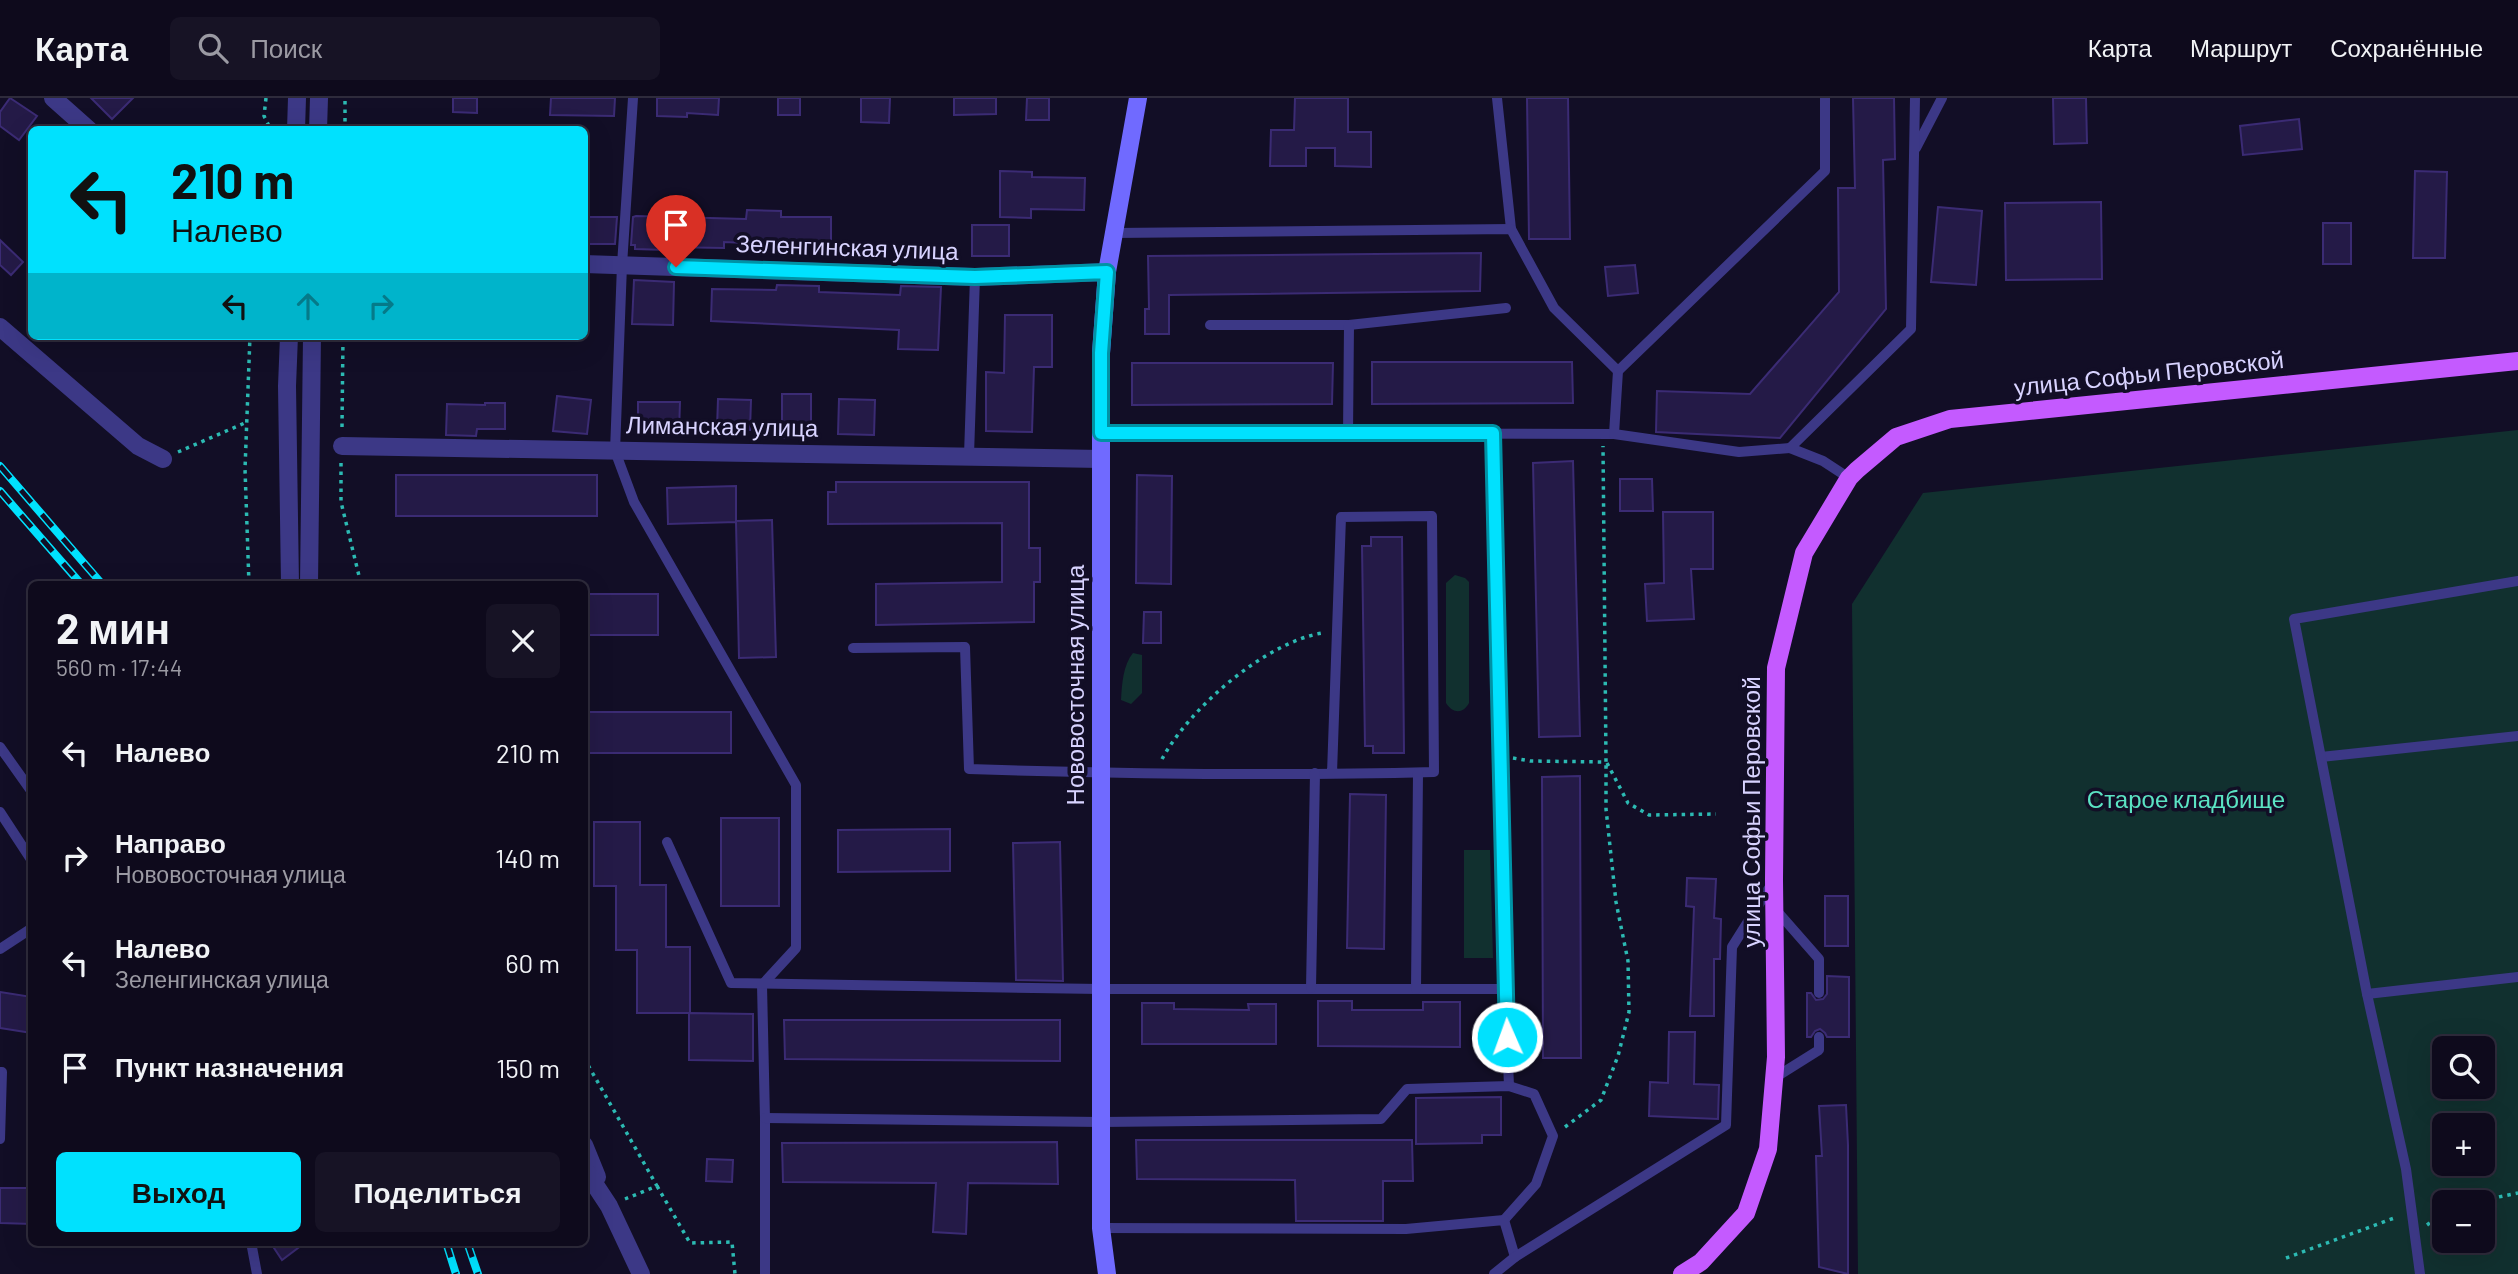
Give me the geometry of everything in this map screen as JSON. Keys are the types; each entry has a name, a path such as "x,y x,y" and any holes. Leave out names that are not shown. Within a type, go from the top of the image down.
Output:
{"main road":[{"name":"Нововосточная улица","path":"1107,1274 1101,1228 1101,353 1107,272 1138,98"},
{"name":"улица Софьи Перовской","path":"1682,1274 1701,1262 1746,1213 1768,1149 1776,1077 1776,668 1804,553 1849,478 1896,438 1950,419 2518,361"}],"street":[{"path":"53,98 84,126"},
{"path":"296,126 297,98"},
{"path":"318,126 319,98"},
{"name":"Зеленгинская улица","path":"588,264 975,277 1107,272"},
{"path":"0,327 138,446 163,459"},
{"path":"289,340 290,581"},
{"path":"309,581 312,340"},
{"name":"Лиманская улица","path":"342,446 1101,458"},
{"path":"588,1155 642,1274"},
{"path":"588,1174 609,1206"}],"lane":[{"path":"633,98 622,265 615,451 634,502 796,785 796,948 762,985 765,1274"},
{"path":"1497,98 1511,229 1554,308 1618,371"},
{"path":"1614,434 1618,371 1825,172 1825,98"},
{"path":"1790,448 1911,328 1915,98"},
{"path":"1914,150 1942,98"},
{"path":"1114,233 1511,229"},
{"path":"968,455 975,277"},
{"path":"1210,325 1349,326 1506,308"},
{"path":"1348,434 1349,326"},
{"path":"1101,433 1614,434 1740,452 1790,448 1823,461 1849,478"},
{"path":"1493,433 1508,1086"},
{"path":"853,648 965,647 969,769 1154,774 1418,773 1434,772 1432,516 1341,517 1332,773"},
{"path":"2420,1274 2406,1168 2367,994 2294,619 2518,581"},
{"path":"2321,757 2518,736"},
{"path":"0,747 28,786"},
{"path":"1311,988 1315,773"},
{"path":"1416,989 1418,773"},
{"path":"0,812 28,855"},
{"path":"667,842 732,983 1100,989 1505,989"},
{"path":"1494,1274 1515,1257 1726,1125 1732,947 1774,880"},
{"path":"1776,910 1819,959 1819,993"},
{"path":"0,949 28,931"},
{"path":"2367,994 2518,977"},
{"path":"1776,1077 1819,1050 1819,1037"},
{"path":"0,1072 0,1139"},
{"path":"765,1118 1101,1122 1381,1119 1407,1089 1508,1086 1534,1094 1553,1136 1536,1184 1504,1220 1406,1229 1101,1228"},
{"path":"1504,1220 1515,1257"},
{"path":"252,1246 257,1274"}],"path":[{"path":"266,98 264,116 269,126"},
{"path":"345,98 345,126"},
{"path":"249,581 245,469 250,340"},
{"path":"163,459 247,422"},
{"path":"1553,1136 1601,1100 1618,1056 1629,1012 1628,961 1616,902 1606,809 1602,434"},
{"path":"1154,774 1170,744 1210,697 1273,651 1312,635 1337,630"},
{"path":"1501,756 1530,761 1606,762"},
{"path":"1606,762 1628,803 1649,815 1716,814"},
{"path":"588,1065 690,1243 732,1242 735,1274"},
{"path":"609,1206 657,1186"},
{"path":"2495,1198 2518,1194"},
{"path":"2286,1258 2412,1211"}],"green space":[{"name":"Старое кладбище","path":"2518,430 2518,1274 1858,1274 1852,604 1923,493"},
{"path":"1455,575 1469,582 1469,703 1458,711 1446,703 1446,583"},
{"path":"1133,653 1142,655 1142,693 1131,704 1121,700 1125,669"},
{"path":"1464,850 1490,850 1493,958 1464,958"}],"building":[{"path":"10,98 37,116 19,140 0,126 0,112"},
{"path":"91,98 133,98 112,119"},
{"path":"453,98 477,98 477,113 453,112"},
{"path":"551,98 615,98 614,116 550,115"},
{"path":"657,98 719,98 718,115 687,113 687,117 657,116"},
{"path":"778,98 800,98 800,115 778,115"},
{"path":"861,98 890,98 889,123 861,122"},
{"path":"954,98 996,98 996,114 954,115"},
{"path":"1027,98 1049,98 1049,120 1026,120"},
{"path":"1295,98 1348,98 1348,132 1371,132 1371,167 1335,166 1335,148 1306,148 1306,166 1270,166 1271,130 1294,130"},
{"path":"1527,98 1568,98 1570,239 1529,239"},
{"path":"1853,98 1894,98 1895,159 1883,160 1886,309 1780,438 1656,432 1657,391 1750,394 1839,292 1838,188 1855,188"},
{"path":"2053,98 2086,98 2087,143 2054,144"},
{"path":"2299,119 2302,149 2243,155 2240,126"},
{"path":"1000,171 1032,172 1032,177 1085,178 1084,210 1031,209 1031,218 1000,217"},
{"path":"2415,171 2447,172 2445,258 2413,258"},
{"path":"2101,202 2102,279 2006,280 2005,203"},
{"path":"1938,207 1982,211 1976,285 1931,282"},
{"path":"747,210 781,211 781,217 831,217 831,247 724,242 724,248 666,247 666,250 635,249 635,245 631,245 633,217 636,216 746,219"},
{"path":"588,217 617,217 615,244 588,244"},
{"path":"2323,223 2351,223 2351,264 2323,264"},
{"path":"972,225 1009,225 1009,256 972,256"},
{"path":"0,240 23,262 11,275 0,265"},
{"path":"1481,253 1480,291 1169,295 1169,334 1145,334 1145,309 1149,309 1148,256"},
{"path":"1635,265 1638,293 1608,296 1605,267"},
{"path":"634,280 674,282 673,325 632,324"},
{"path":"777,285 819,286 819,292 900,295 901,286 941,287 938,350 898,349 899,330 711,321 712,289 776,290"},
{"path":"1005,315 1052,315 1052,367 1034,367 1032,432 986,431 986,372 1004,373"},
{"path":"1372,362 1572,362 1573,403 1372,404"},
{"path":"1132,363 1333,363 1332,404 1132,405"},
{"path":"782,394 811,394 811,437 782,438"},
{"path":"557,396 591,400 587,434 553,431"},
{"path":"718,399 751,400 750,430 717,429"},
{"path":"839,399 875,400 874,435 838,434"},
{"path":"638,402 680,402 679,432 638,432"},
{"path":"505,403 505,429 477,429 476,436 446,435 447,404"},
{"path":"1573,461 1580,736 1539,737 1533,463"},
{"path":"396,475 597,475 597,516 396,516"},
{"path":"1137,475 1172,476 1171,584 1136,583"},
{"path":"1620,479 1652,479 1653,511 1620,511"},
{"path":"836,482 1029,482 1029,548 1040,548 1040,582 1034,582 1034,622 876,625 876,584 1002,582 1002,523 828,524 828,492 836,492"},
{"path":"736,486 736,521 772,520 776,657 739,658 736,522 668,524 667,488"},
{"path":"1663,512 1713,512 1713,569 1691,569 1694,619 1647,621 1645,584 1664,583"},
{"path":"1371,537 1402,537 1404,753 1373,753 1373,746 1365,746 1362,546 1371,546"},
{"path":"588,594 658,594 658,635 588,635"},
{"path":"1144,612 1161,612 1161,643 1143,643"},
{"path":"588,712 731,712 731,753 588,753"},
{"path":"1580,776 1581,1058 1543,1058 1542,777"},
{"path":"1350,794 1386,795 1384,949 1347,948"},
{"path":"721,818 779,818 779,906 721,906"},
{"path":"594,822 640,822 640,885 666,885 666,947 690,947 690,1013 637,1013 637,950 616,950 616,886 594,886"},
{"path":"950,829 950,871 838,872 838,830"},
{"path":"1060,842 1063,981 1016,980 1013,843"},
{"path":"1687,878 1716,879 1714,918 1721,919 1720,959 1714,959 1714,1016 1690,1016 1694,907 1686,906"},
{"path":"1825,896 1848,896 1848,946 1825,946"},
{"path":"1827,976 1849,977 1849,1037 1827,1037 1820,1029 1807,1037 1807,993 1811,993 1816,1000 1823,999 1827,994"},
{"path":"0,992 28,996 28,1032 0,1028"},
{"path":"1318,1001 1352,1001 1352,1010 1423,1010 1423,1002 1460,1002 1460,1047 1318,1046"},
{"path":"1142,1003 1174,1003 1174,1009 1249,1010 1248,1004 1276,1004 1276,1044 1142,1044"},
{"path":"689,1013 753,1014 753,1061 689,1060"},
{"path":"784,1020 1060,1020 1060,1061 785,1059"},
{"path":"1669,1032 1695,1032 1694,1084 1719,1085 1718,1119 1649,1116 1650,1082 1668,1083"},
{"path":"1501,1097 1501,1135 1482,1135 1482,1143 1416,1144 1416,1098"},
{"path":"1846,1105 1848,1274 1819,1267 1816,1156 1822,1156 1819,1106"},
{"path":"1136,1140 1412,1140 1413,1181 1383,1181 1383,1221 1296,1221 1295,1180 1137,1179"},
{"path":"1057,1142 1058,1184 968,1183 966,1234 933,1232 936,1183 783,1182 782,1143"},
{"path":"707,1159 733,1160 732,1182 706,1181"},
{"path":"0,1188 28,1188 28,1224 0,1223"},
{"path":"273,1246 301,1246 282,1260"}],"railway":[{"path":"0,466 99,581"},
{"path":"0,491 78,581"},
{"path":"447,1246 456,1274"},
{"path":"468,1246 478,1274"}],"route":[{"path":"676,267 975,277 1107,272 1101,353 1101,433 1493,433 1507,1037"}]}
